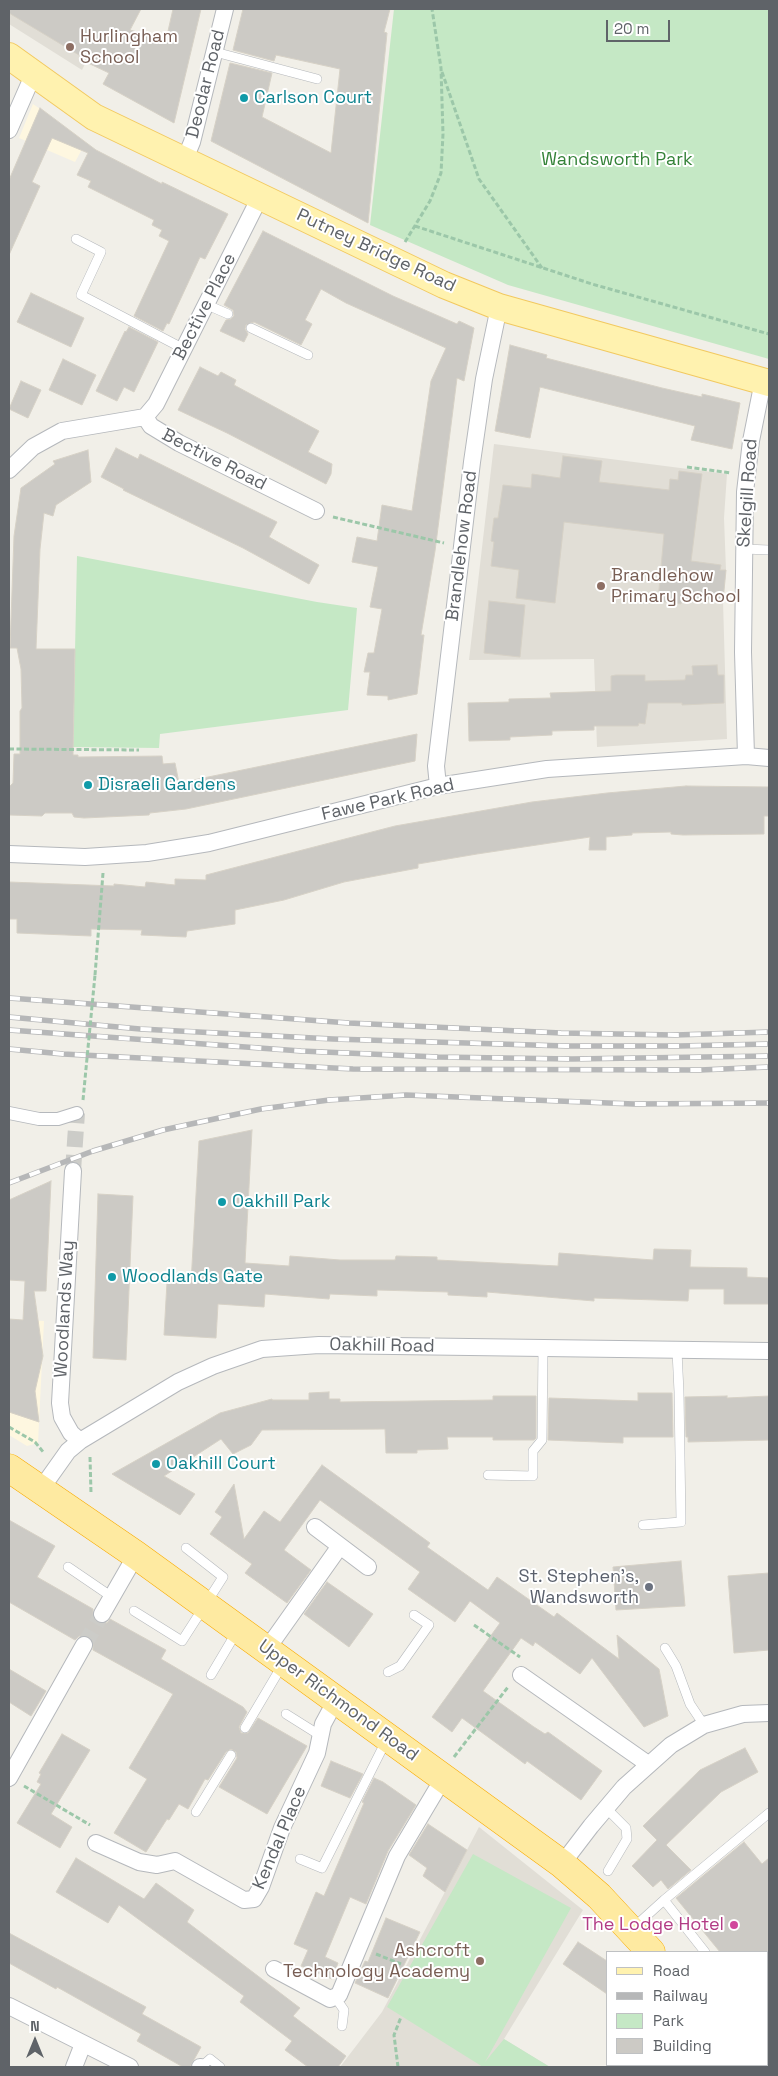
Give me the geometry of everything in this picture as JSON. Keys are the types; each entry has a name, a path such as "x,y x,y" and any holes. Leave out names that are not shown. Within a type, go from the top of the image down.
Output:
{"highway":[{"name":"Upper Richmond Road","path":"9,1468 94,1525 388,1737 447,1771 599,1896 632,1929 650,1951"}],"main road":[{"name":"Putney Bridge Road","path":"9,56 94,116 261,195 395,263 499,307 766,382"}],"street":[{"name":"Deodar Road","path":"185,159 192,142 225,9"},
{"path":"9,130 34,73"},
{"name":"Bective Place","path":"145,417 156,404 261,195"},
{"name":"Brandlehow Road","path":"438,786 436,766 472,462 484,379 499,307"},
{"name":"Skelgill Road","path":"746,756 743,652 747,475 751,441 766,382"},
{"name":"Bective Road","path":"9,470 33,447 62,431 145,417 151,426 179,443 316,511"},
{"name":"Fawe Park Road","path":"9,854 85,857 147,853 209,843 438,786 547,769 746,756 769,758"},
{"path":"9,1113 39,1119 58,1119 77,1113"},
{"name":"Woodlands Way","path":"73,1171 60,1403 62,1417 71,1433 80,1441"},
{"name":"Oakhill Road","path":"41,1489 68,1451 80,1441 178,1382 213,1366 262,1349 319,1345 769,1351"},
{"path":"315,1527 368,1567"},
{"path":"276,1656 340,1546"},
{"path":"102,1614 136,1555"},
{"path":"9,1778 84,1645"},
{"path":"521,1675 648,1764"},
{"name":"Kendal Place","path":"96,1843 139,1862 157,1865 175,1862 244,1900 254,1899 261,1888 282,1828 317,1753 323,1724 336,1700"},
{"path":"562,1864 606,1808 648,1764 671,1745 704,1724 743,1714 769,1713"},
{"path":"274,1970 330,1999 339,1995 397,1856 447,1771"},
{"path":"9,2006 130,2067"},
{"path":"74,2067 83,2044"}],"lane":[{"path":"215,52 317,79"},
{"path":"76,239 101,252 81,295 184,349"},
{"path":"205,304 228,314"},
{"path":"251,328 308,355"},
{"path":"744,549 769,550"},
{"path":"488,1475 532,1476 532,1451 542,1440 543,1348"},
{"path":"643,1525 681,1522 680,1392 677,1351"},
{"path":"134,1611 182,1641 224,1577 186,1548"},
{"path":"68,1567 112,1597"},
{"path":"388,1672 400,1666 429,1625 414,1615"},
{"path":"211,1675 238,1629"},
{"path":"665,1648 676,1666 690,1704 704,1724"},
{"path":"246,1728 276,1656"},
{"path":"286,1714 321,1736"},
{"path":"300,1859 322,1868 388,1737"},
{"path":"196,1812 231,1755"},
{"path":"606,1808 626,1828 627,1839 608,1871"},
{"path":"632,1929 769,1813"},
{"path":"664,1900 704,1951"},
{"path":"335,1997 344,2010 342,2026"},
{"path":"201,2067 210,2059 220,2067"}],"path":[{"path":"395,263 430,201 440,173 443,134 440,68 432,9"},
{"path":"440,68 479,179 542,268"},
{"path":"415,226 542,268 769,334"},
{"path":"687,467 747,475"},
{"path":"316,511 328,516 462,545"},
{"path":"9,749 139,750"},
{"path":"83,1100 103,872"},
{"path":"9,1427 35,1442 49,1457"},
{"path":"80,1441 90,1452 90,1492 96,1506 94,1525"},
{"path":"447,1771 512,1682 521,1675 528,1662 474,1625"},
{"path":"9,1778 95,1828 96,1843"},
{"path":"360,1947 401,1964"},
{"path":"398,2067 394,2035 401,2017"}],"shaded area":[{"name":"Hurlingham School","path":"9,9 113,9 82,70 9,24"},
{"path":"33,104 86,142 75,162 19,138"},
{"name":"Brandlehow Primary School","path":"494,444 727,474 724,518 726,570 723,601 727,739 597,747 594,659 469,660"},
{"path":"9,1319 44,1321 38,1443 27,1446 9,1435"},
{"name":"Ashcroft Technology Academy","path":"479,1827 583,1910 504,2039 550,2067 340,2067 382,2012"}],"green space":[{"name":"Wandsworth Park","path":"394,9 769,9 769,359 508,285 370,225"},
{"path":"77,556 357,608 348,710 160,734 159,748 73,747"},
{"name":"Ashcroft Technology Academy","path":"473,1854 571,1908 485,2062 504,2039 550,2067 483,2067 387,2007"}],"building":[{"path":"9,9 141,9 130,30 166,40 173,9 201,9 174,123 103,84 109,73 88,63 89,61 9,13"},
{"name":"Carlson Court","path":"243,9 390,9 384,32 387,33 368,223 211,141 230,63 272,73 262,117 331,153 340,69 276,55 274,61 233,50"},
{"path":"40,108 96,150 162,184 162,182 228,214 205,259 200,257 169,324 167,323 163,331 134,316 169,241 159,236 162,230 152,225 154,220 88,187 91,181 77,175 88,153 52,138 32,182 40,186 9,255 9,180"},
{"path":"263,231 393,296 457,324 459,321 474,328 464,381 457,378 435,551 421,635 424,635 417,694 388,700 388,696 367,695 370,672 364,672 368,653 374,653 382,609 370,607 378,567 352,562 357,537 377,541 382,505 412,511 431,381 446,348 346,303 321,289 305,320 312,324 301,345 254,322 246,325 245,329 248,334 244,342 220,331 226,320 234,316 233,310 224,305"},
{"path":"31,293 84,318 71,347 17,322"},
{"path":"129,327 158,342 134,392 124,387 117,401 96,391 125,331"},
{"path":"510,345 547,355 546,358 662,388 702,397 702,394 740,403 732,449 691,440 695,426 540,387 530,438 495,431"},
{"path":"63,359 96,375 82,405 49,390"},
{"path":"200,367 218,376 221,372 236,380 234,385 319,431 308,452 332,464 331,474 326,484 178,410"},
{"path":"21,381 41,390 28,418 9,409"},
{"path":"116,448 138,459 140,454 277,522 269,537 319,565 309,584 243,548 123,490 101,477"},
{"path":"88,450 91,482 56,505 53,516 44,513 40,549 36,649 75,649 73,755 78,755 78,757 162,756 163,764 175,763 179,783 417,734 415,761 186,809 150,813 149,815 84,818 74,817 72,813 45,813 42,816 9,815 9,787 13,783 14,754 20,754 20,711 22,708 21,669 17,648 10,648 14,536 21,488 55,464 53,461"},
{"path":"563,456 602,461 599,482 669,490 670,479 678,480 679,471 702,474 691,561 721,565 720,570 726,570 723,601 682,596 681,604 658,601 664,534 564,522 555,603 516,598 519,570 491,566 494,542 491,541 494,518 498,518 503,485 531,488 532,474 560,478"},
{"path":"489,601 525,605 520,657 484,653"},
{"path":"717,665 718,675 724,675 724,703 682,705 682,703 648,703 645,724 639,723 638,726 594,726 594,730 552,731 552,735 510,737 510,740 469,741 468,703 509,702 509,699 551,698 550,693 611,691 611,676 616,675 645,675 645,681 685,680 686,675 693,675 692,666"},
{"path":"686,786 769,787 769,816 764,816 764,834 683,835 671,834 671,832 632,833 632,835 606,837 606,850 589,850 590,837 418,864 418,868 344,882 284,900 235,910 235,924 187,931 186,937 141,935 142,930 91,929 91,936 17,933 17,919 9,919 9,882 114,886 114,884 145,887 146,882 175,885 175,879 206,880 206,875 395,826 532,802"},
{"path":"252,1130 245,1263 289,1266 290,1256 340,1260 395,1260 396,1256 437,1257 437,1260 558,1266 559,1253 653,1260 654,1249 691,1250 690,1267 747,1268 747,1277 769,1278 769,1304 724,1304 724,1289 689,1289 688,1301 594,1298 594,1301 487,1292 487,1297 448,1295 448,1292 377,1290 377,1296 330,1294 329,1299 265,1294 264,1307 218,1304 216,1338 164,1335 167,1282 191,1283 199,1141"},
{"path":"51,1181 46,1291 34,1291 43,1356 35,1391 39,1422 9,1412 9,1319 23,1320 25,1281 9,1280 9,1200"},
{"name":"Woodlands Gate","path":"98,1194 133,1196 126,1360 93,1358"},
{"path":"329,1392 329,1399 340,1399 340,1402 493,1400 493,1396 536,1396 536,1438 534,1440 493,1440 493,1437 447,1437 448,1449 417,1450 417,1453 386,1453 385,1429 262,1430 251,1445 233,1454 221,1439 164,1476 195,1494 180,1515 112,1474 220,1413 272,1399 309,1400 309,1393"},
{"path":"638,1393 672,1393 673,1437 623,1437 623,1443 548,1440 549,1398 638,1401"},
{"path":"727,1396 727,1398 769,1396 769,1440 688,1442 688,1437 686,1437 685,1397"},
{"path":"322,1465 430,1543 427,1547 488,1590 497,1577 554,1617 557,1613 619,1659 617,1635 659,1669 668,1716 644,1727 592,1658 580,1674 535,1642 533,1646 521,1638 483,1691 545,1734 548,1732 602,1771 581,1800 527,1761 525,1764 462,1718 452,1732 432,1717 500,1623 470,1601 455,1622 408,1589 420,1572 320,1500 284,1550 311,1570 287,1603 245,1573 252,1564 210,1534 222,1517 215,1512 234,1484 244,1539 264,1511 280,1522"},
{"path":"9,1520 55,1546 37,1577 93,1609 93,1619 97,1623 107,1623 110,1619 166,1650 161,1659 243,1707 247,1712 239,1727 241,1733 248,1733 258,1718 307,1746 267,1814 219,1787 237,1758 236,1752 231,1749 226,1752 208,1780 205,1779 188,1809 179,1804 146,1852 114,1833 147,1779 129,1768 173,1694 93,1650 93,1640 88,1636 79,1636 75,1640 9,1602"},
{"name":"St. Stephen's, Wandsworth","path":"681,1561 685,1606 616,1610 613,1567"},
{"path":"769,1573 769,1650 734,1653 728,1576"},
{"path":"327,1582 373,1614 349,1647 304,1614"},
{"path":"9,1669 46,1691 31,1716 9,1702"},
{"path":"62,1734 90,1750 51,1814 72,1827 60,1848 17,1823 41,1784 37,1782 41,1774 39,1773"},
{"path":"745,1748 758,1772 721,1792 666,1845 691,1870 668,1889 661,1880 653,1887 632,1866 657,1840 643,1826 700,1770"},
{"path":"331,1761 363,1774 350,1798 321,1786"},
{"path":"374,1778 383,1782 416,1805 388,1851 366,1904 350,1897 325,1957 338,1963 332,1979 301,1966 308,1950 294,1944 316,1892 324,1896 364,1803 362,1802"},
{"path":"428,1824 467,1850 445,1892 423,1876 427,1868 409,1855"},
{"name":"The Lodge Hotel","path":"744,1842 762,1864 769,1858 769,1952 719,1951 676,1898"},
{"path":"76,1858 144,1899 156,1883 194,1910 187,1922 300,2008 293,2016 346,2056 338,2067 308,2067 285,2050 292,2041 240,2002 244,1996 119,1905 108,1923 56,1892"},
{"path":"386,1918 420,1932 388,1998 355,1983 365,1961 368,1962"},
{"path":"9,1933 146,2007 142,2014 201,2047 190,2067 183,2067 137,2041 141,2034 57,1987 56,1989 9,1963"},
{"path":"578,1942 606,1960 606,1993 563,1964"}],"tunnel":[{"path":"73,1171 77,1113"},
{"path":"84,1645 102,1614"}],"railway":[{"path":"9,998 349,1023 561,1033 675,1035 769,1032"},
{"path":"9,1017 140,1029 333,1039 566,1046 769,1044"},
{"path":"9,1030 301,1051 438,1057 572,1059 769,1056"},
{"path":"9,1049 63,1054 353,1069 700,1070 769,1067"},
{"path":"9,1183 93,1151 163,1130 261,1109 329,1100 406,1095 634,1104 769,1103"}],"place":[{"name":"Hurlingham School","path":"70,47"},
{"name":"Carlson Court","path":"244,98"},
{"name":"Brandlehow Primary School","path":"601,586"},
{"name":"Disraeli Gardens","path":"88,785"},
{"name":"Oakhill Park","path":"222,1202"},
{"name":"Woodlands Gate","path":"112,1277"},
{"name":"Oakhill Court","path":"156,1464"},
{"name":"St. Stephen's, Wandsworth","path":"649,1587"},
{"name":"The Lodge Hotel","path":"734,1925"},
{"name":"Ashcroft Technology Academy","path":"480,1961"}]}
